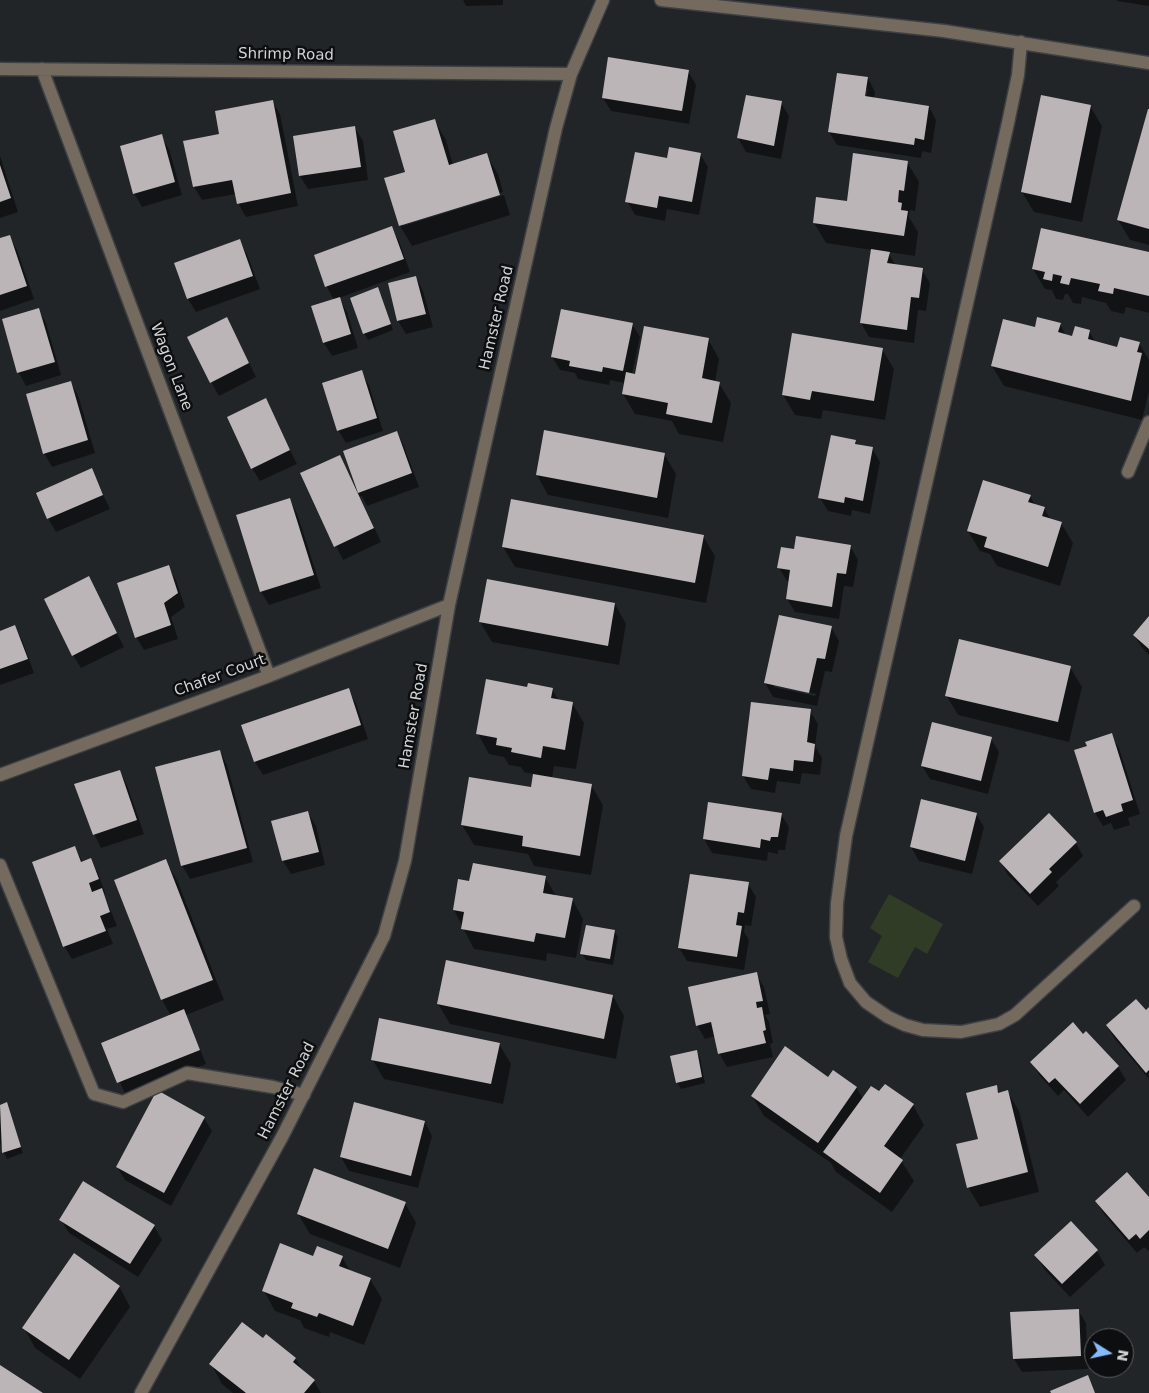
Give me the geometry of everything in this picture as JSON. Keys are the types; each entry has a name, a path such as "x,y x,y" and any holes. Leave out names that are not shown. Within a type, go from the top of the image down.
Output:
{"street":[{"name":"Hamster Road","path":"141,1393 251,1196 304,1095 375,957 393,907 405,861 449,605 554,138 571,74 603,0"},
{"path":"661,0 944,31 1149,63"},
{"path":"1021,42 1018,74 1006,133 846,836 836,937 841,959 850,983 866,1002 888,1018 905,1025 923,1030 961,1032 999,1024 1015,1015 1134,906"},
{"name":"Shrimp Road","path":"0,69 571,74"},
{"name":"Wagon Lane","path":"42,69 269,676"},
{"path":"1128,472 1149,422"},
{"name":"Chafer Court","path":"0,775 269,676 449,605"},
{"path":"0,865 94,1094 123,1102 187,1072 273,1087 304,1095"}],"green space":[{"path":"889,894 943,924 927,954 915,947 898,978 868,962 882,936 870,928"}],"building":[{"path":"608,57 689,70 682,111 602,98"},
{"path":"837,73 868,77 865,96 929,106 924,140 915,138 914,145 828,132"},
{"path":"746,95 782,101 774,146 737,138"},
{"path":"1041,95 1091,105 1071,203 1021,192"},
{"path":"273,100 291,193 237,204 232,180 193,187 183,141 219,134 215,111"},
{"path":"1149,109 1149,229 1117,220"},
{"path":"435,119 449,165 487,153 500,195 399,226 384,178 405,172 393,131"},
{"path":"355,126 361,167 299,176 293,136"},
{"path":"162,134 175,182 133,194 120,146"},
{"path":"669,147 701,153 692,202 659,196 657,208 625,202 635,152 667,158"},
{"path":"853,153 908,161 904,191 899,190 898,202 902,203 901,210 908,211 904,236 813,223 816,197 847,201"},
{"path":"0,165 11,198 0,202"},
{"path":"392,226 404,259 325,287 314,255"},
{"path":"1041,228 1149,252 1149,296 1114,288 1113,294 1098,291 1100,284 1071,278 1069,285 1060,283 1062,276 1053,274 1052,281 1043,279 1045,272 1032,269"},
{"path":"10,235 27,286 0,295 0,238"},
{"path":"240,239 253,276 187,299 174,263"},
{"path":"871,249 890,252 887,263 923,268 919,298 911,297 907,330 860,323"},
{"path":"416,276 426,314 397,321 388,283"},
{"path":"378,287 391,324 363,334 350,298"},
{"path":"340,297 351,334 323,343 311,306"},
{"path":"39,308 55,362 17,373 2,319"},
{"path":"561,309 633,323 623,371 603,367 602,372 569,366 570,361 551,357"},
{"path":"227,317 249,363 210,383 187,337"},
{"path":"1037,317 1061,323 1058,332 1072,336 1075,326 1090,330 1088,339 1117,347 1120,337 1140,342 1137,352 1142,353 1131,401 991,366 1003,319 1035,327"},
{"path":"644,326 709,338 702,378 720,382 712,423 666,414 668,403 622,394 626,372 635,374"},
{"path":"792,333 883,348 874,401 812,391 810,400 782,395"},
{"path":"362,370 377,418 337,431 322,383"},
{"path":"71,381 88,440 43,454 26,394"},
{"path":"266,398 290,450 251,469 227,417"},
{"path":"544,430 665,453 657,498 536,475"},
{"path":"397,431 412,473 358,493 343,451"},
{"path":"831,435 856,440 855,444 873,447 863,501 845,497 844,503 818,498"},
{"path":"340,455 374,528 334,547 300,473"},
{"path":"92,468 103,495 47,519 36,493"},
{"path":"983,480 1031,495 1028,502 1045,507 1042,516 1062,522 1048,567 984,547 987,537 967,531"},
{"path":"290,498 314,575 260,592 236,515"},
{"path":"511,499 704,535 695,583 502,547"},
{"path":"796,536 851,545 846,574 837,573 832,607 786,599 790,570 777,568 781,547 794,549"},
{"path":"169,565 178,593 164,603 171,625 135,638 117,583"},
{"path":"89,576 117,633 72,656 44,599"},
{"path":"487,579 615,603 608,646 479,622"},
{"path":"779,615 832,626 825,659 817,658 809,693 764,683"},
{"path":"1149,616 1149,649 1133,635"},
{"path":"15,625 28,659 0,669 0,631"},
{"path":"959,639 1071,666 1058,722 945,696"},
{"path":"486,679 527,687 528,683 553,688 551,698 573,702 565,750 543,746 541,758 511,752 512,748 496,745 497,738 476,734"},
{"path":"349,688 361,725 254,762 241,725"},
{"path":"751,702 811,709 807,742 815,744 813,762 794,760 793,771 770,768 768,780 742,776"},
{"path":"932,722 992,737 981,781 921,766"},
{"path":"1112,733 1133,800 1121,804 1123,811 1106,817 1103,810 1094,813 1074,750 1087,746 1085,742"},
{"path":"220,750 247,848 181,866 155,767"},
{"path":"120,770 137,820 93,835 74,784"},
{"path":"533,774 592,784 580,856 522,846 523,836 461,825 469,777 531,787"},
{"path":"921,799 977,813 965,861 910,847"},
{"path":"708,802 782,813 778,837 771,837 770,841 761,839 760,848 703,839"},
{"path":"308,811 319,852 282,861 271,821"},
{"path":"1049,813 1077,842 1049,869 1052,872 1030,894 999,861"},
{"path":"75,846 81,862 91,858 99,879 89,883 92,892 102,888 110,912 100,916 106,931 63,947 32,862"},
{"path":"166,859 213,980 161,1000 114,880"},
{"path":"473,863 546,876 543,893 573,898 565,938 536,933 534,942 461,929 464,912 453,910 458,879 469,881"},
{"path":"690,874 749,882 744,913 738,912 736,925 742,926 737,957 678,948"},
{"path":"586,925 615,930 610,959 580,954"},
{"path":"446,960 613,995 604,1039 437,1004"},
{"path":"757,972 763,1001 756,1002 757,1008 762,1007 766,1030 763,1031 766,1043 718,1054 711,1022 696,1026 688,987"},
{"path":"1136,999 1146,1010 1149,1007 1149,1070 1146,1073 1106,1025"},
{"path":"184,1009 200,1050 117,1083 101,1043"},
{"path":"379,1018 500,1043 491,1084 371,1060"},
{"path":"1073,1022 1083,1034 1086,1031 1119,1066 1080,1104 1055,1078 1049,1083 1030,1062"},
{"path":"785,1046 828,1077 833,1070 857,1087 818,1143 751,1096"},
{"path":"697,1050 702,1077 676,1083 670,1056"},
{"path":"885,1084 914,1104 884,1146 903,1160 880,1193 823,1152 871,1086 879,1091"},
{"path":"997,1085 998,1093 1008,1090 1028,1172 967,1188 956,1144 978,1139 966,1093"},
{"path":"157,1090 205,1117 164,1193 116,1167"},
{"path":"7,1102 21,1147 2,1153 0,1105"},
{"path":"354,1102 425,1121 411,1176 340,1157"},
{"path":"314,1168 406,1202 388,1249 297,1214"},
{"path":"1127,1172 1149,1197 1149,1230 1140,1239 1136,1234 1129,1240 1095,1201"},
{"path":"83,1181 155,1225 130,1264 59,1220"},
{"path":"1071,1221 1098,1250 1062,1284 1034,1255"},
{"path":"280,1243 313,1256 317,1246 343,1256 339,1266 371,1278 353,1326 319,1313 317,1317 291,1308 293,1303 262,1291"},
{"path":"74,1253 120,1286 69,1360 22,1328"},
{"path":"1079,1309 1081,1356 1013,1359 1010,1312"},
{"path":"242,1322 263,1338 266,1334 296,1358 293,1362 315,1380 304,1393 246,1393 209,1364"},
{"path":"0,1365 43,1393 0,1393"},
{"path":"1084,1377 1089,1378 1095,1393 1051,1393 1050,1391"}]}
